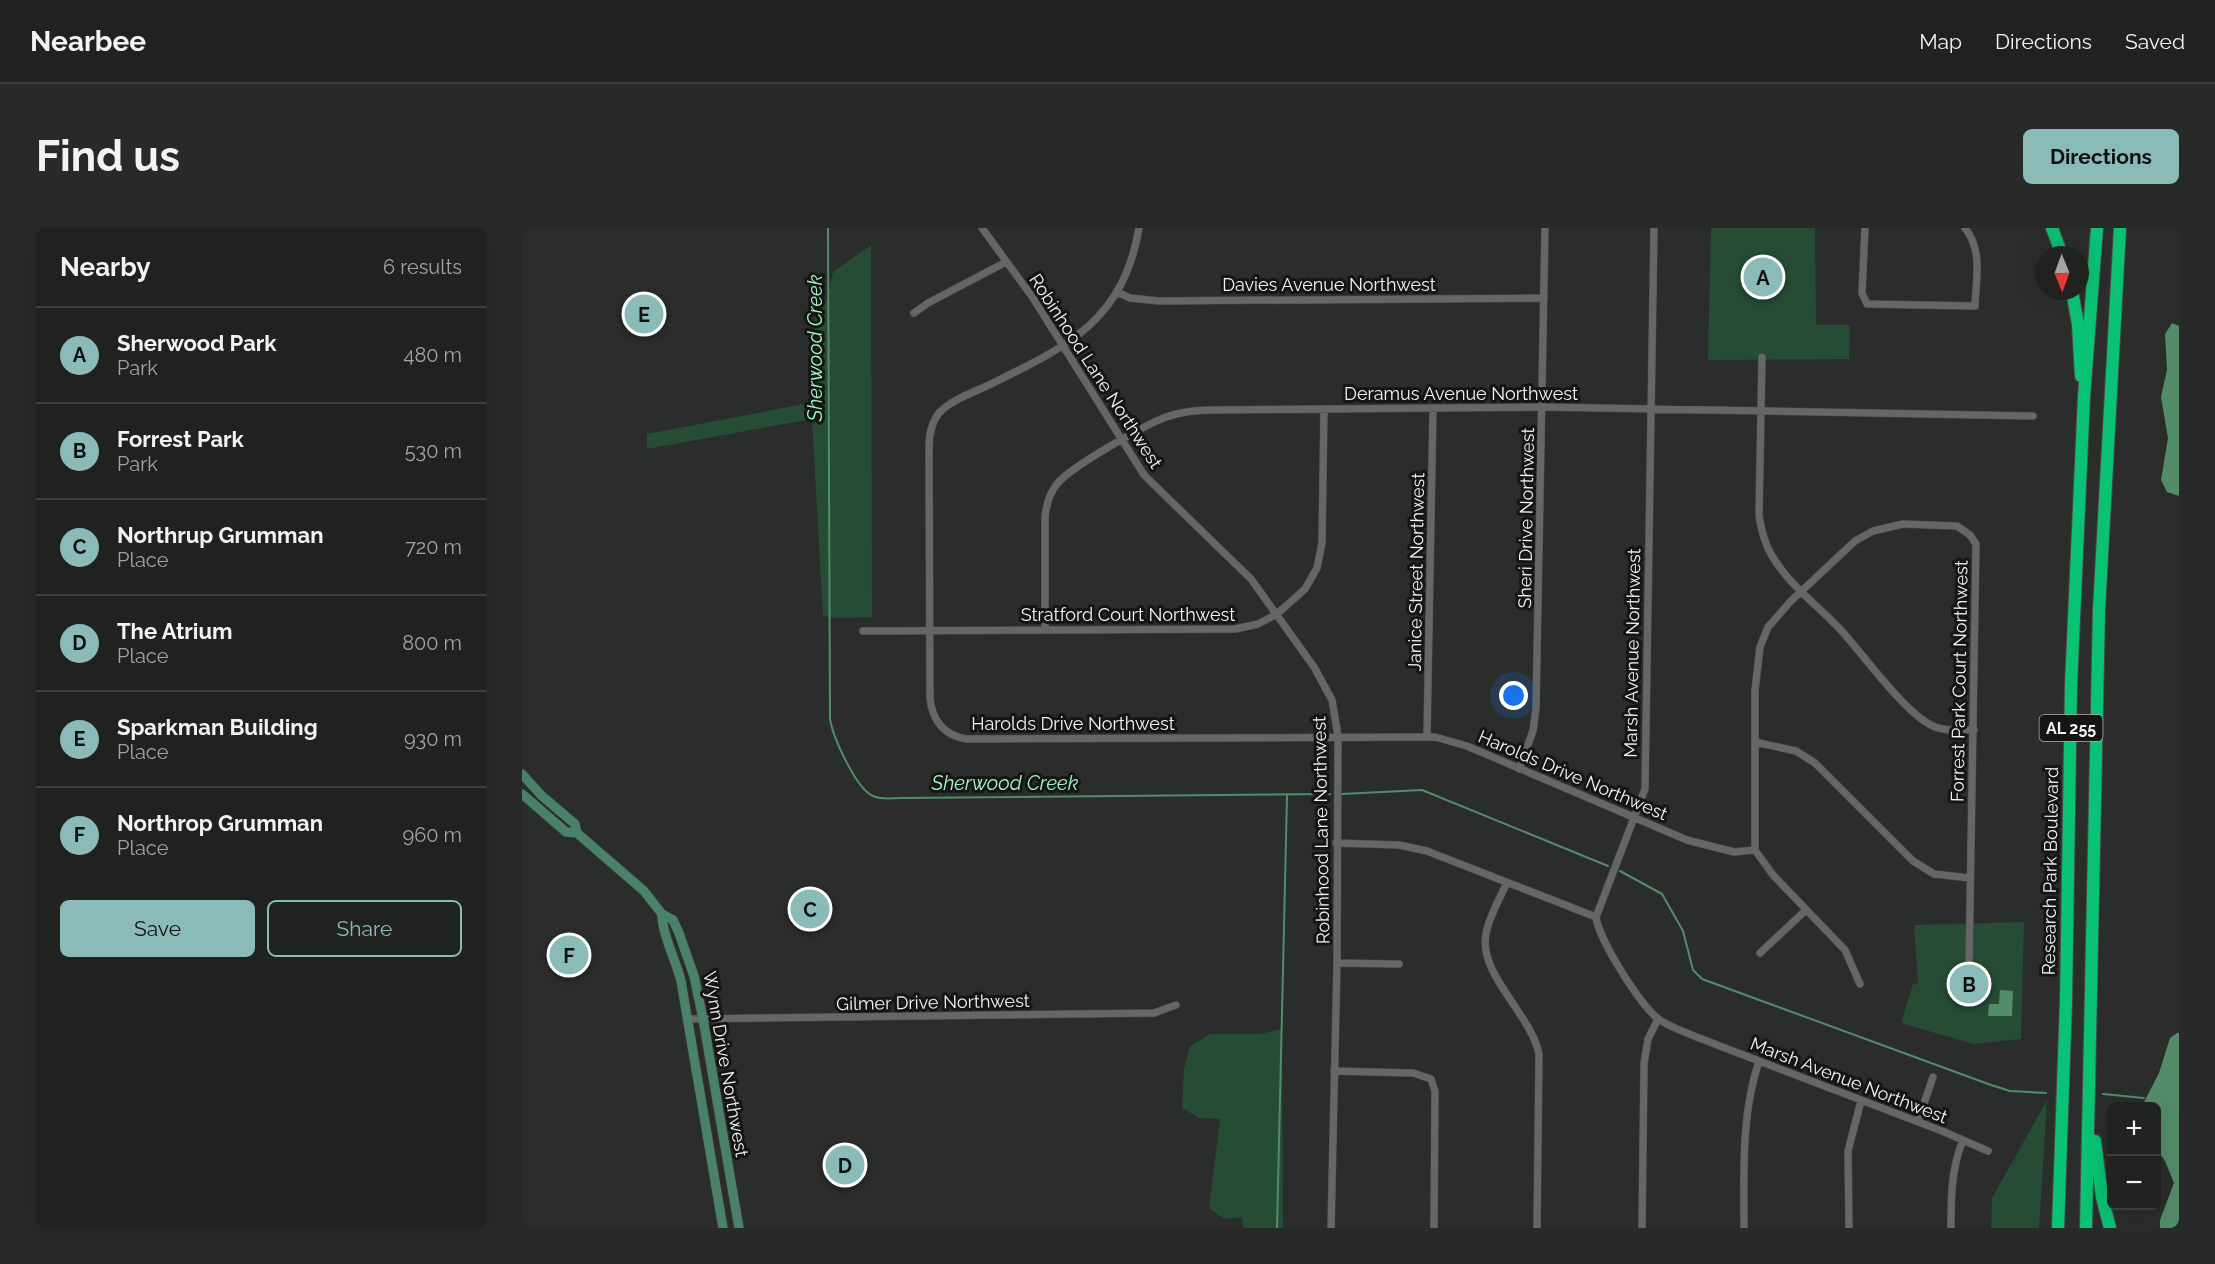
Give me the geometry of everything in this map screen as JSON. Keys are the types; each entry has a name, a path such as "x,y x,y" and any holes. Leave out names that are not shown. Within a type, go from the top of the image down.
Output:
{"highway":[{"path":"2052,228 2059,246"},
{"name":"Research Park Boulevard","path":"2057,1228 2067,977 2071,685 2084,397 2097,228"},
{"name":"AL 255","path":"2086,1228 2099,610 2120,228"},
{"path":"2073,300 2084,397"},
{"path":"2090,1107 2102,1197 2110,1228"}],"street":[{"name":"Robinhood Lane Northwest","path":"982,228 1064,346 1122,441 1152,484 1243,570 1277,614 1329,693 1336,713 1338,736 1337,963 1331,1228"},
{"name":"Harolds Drive Northwest","path":"1139,228 1132,258 1117,292 1100,316 1064,346 947,406 934,421 929,448 932,713 945,730 961,738 1427,736 1459,743 1702,845 1741,852 1755,850"},
{"name":"Sheri Drive Northwest","path":"1519,769 1536,718 1545,228"},
{"name":"Marsh Avenue Northwest","path":"1596,917 1645,789 1654,228"},
{"path":"1865,228 1862,293 1867,304 1975,306 1978,254 1974,240 1965,228"},
{"path":"914,313 928,303 1006,262"},
{"name":"Davies Avenue Northwest","path":"1117,292 1130,298 1159,301 1544,298"},
{"path":"1761,357 1759,515 1763,537 1771,555 1910,709 1930,725 1950,730 1974,730"},
{"name":"Deramus Avenue Northwest","path":"1045,630 1044,527 1049,498 1064,477 1164,418 1188,411 1542,407 2033,416"},
{"name":"Janice Street Northwest","path":"1427,736 1433,408"},
{"name":"Stratford Court Northwest","path":"863,631 1242,628 1277,614 1305,589 1319,560 1322,543 1324,409"},
{"name":"Forrest Park Court Northwest","path":"1755,850 1755,690 1760,647 1768,627 1855,541 1873,531 1903,524 1936,523 1957,526 1970,534 1976,544 1969,966"},
{"path":"1755,742 1796,751 1815,763 1912,861 1934,874 1970,878"},
{"name":"Wynn Drive Northwest","path":"522,774 542,796 575,824 577,833"},
{"name":"Wynn Drive Northwest","path":"522,794 566,832 577,833 644,891 662,914 673,920 688,955 703,1019 739,1228"},
{"path":"1336,843 1385,843 1419,848 1596,917 1611,956 1658,1020 1648,1039 1644,1064 1642,1228"},
{"path":"1755,850 1773,875 1845,950 1860,984"},
{"path":"1507,882 1486,935 1487,955 1492,968 1535,1037 1539,1054 1537,1228"},
{"path":"1760,952 1806,910"},
{"name":"Wynn Drive Northwest","path":"662,914 662,925 676,958 688,1019 723,1228"},
{"path":"1337,963 1399,964"},
{"name":"Gilmer Drive Northwest","path":"688,1019 1152,1013 1176,1005"},
{"name":"Marsh Avenue Northwest","path":"1658,1020 1861,1101 1918,1121 1988,1151"},
{"path":"1744,1228 1745,1132 1752,1084 1759,1061"},
{"path":"1334,1071 1413,1073 1431,1079 1435,1091 1434,1228"},
{"path":"1918,1121 1933,1077"},
{"path":"1849,1228 1848,1151 1861,1101"},
{"path":"1951,1228 1952,1179 1963,1140"}],"shaded area":[{"path":"1711,228 1815,228 1816,325 1850,325 1849,359 1708,360"},
{"path":"871,245 872,617 832,618 823,615 812,419 647,449 647,434 815,402 815,310 827,299 833,272"},
{"path":"2172,323 2179,326 2179,496 2167,492 2161,480 2168,438 2161,397 2167,370 2165,334"},
{"path":"2024,922 2021,1039 1973,1044 1901,1023 1913,984 1918,983 1914,925"},
{"path":"2000,990 2013,991 2012,1016 1988,1016 1989,1004 1999,1004"},
{"path":"1282,1029 1283,1228 1243,1228 1242,1217 1224,1219 1209,1208 1220,1119 1199,1118 1182,1108 1184,1069 1190,1046 1210,1034 1260,1034"},
{"path":"2179,1033 2179,1228 2160,1228 2160,1220 2174,1183 2161,1155 2161,1102 2144,1102 2159,1073 2170,1038"},
{"path":"2047,1100 2039,1228 1991,1228 1992,1198"}],"waterway":[{"name":"Sherwood Creek","path":"828,228 830,719 846,762 866,791 873,796 887,798 1330,794"},
{"path":"1342,794 1422,790 1608,866"},
{"name":"Sherwood Creek","path":"1277,1228 1287,796"},
{"path":"1620,871 1662,894 1683,931 1693,970 1702,979 1991,1085 2010,1091 2046,1093"},
{"path":"2103,1094 2144,1098"}],"place":[{"name":"Sherwood Park","path":"1763,277"},
{"name":"Sparkman Building","path":"644,314"},
{"name":"Northrup Grumman","path":"810,909"},
{"name":"Northrop Grumman","path":"569,955"},
{"name":"Forrest Park","path":"1969,984"},
{"name":"The Atrium","path":"845,1165"}]}
